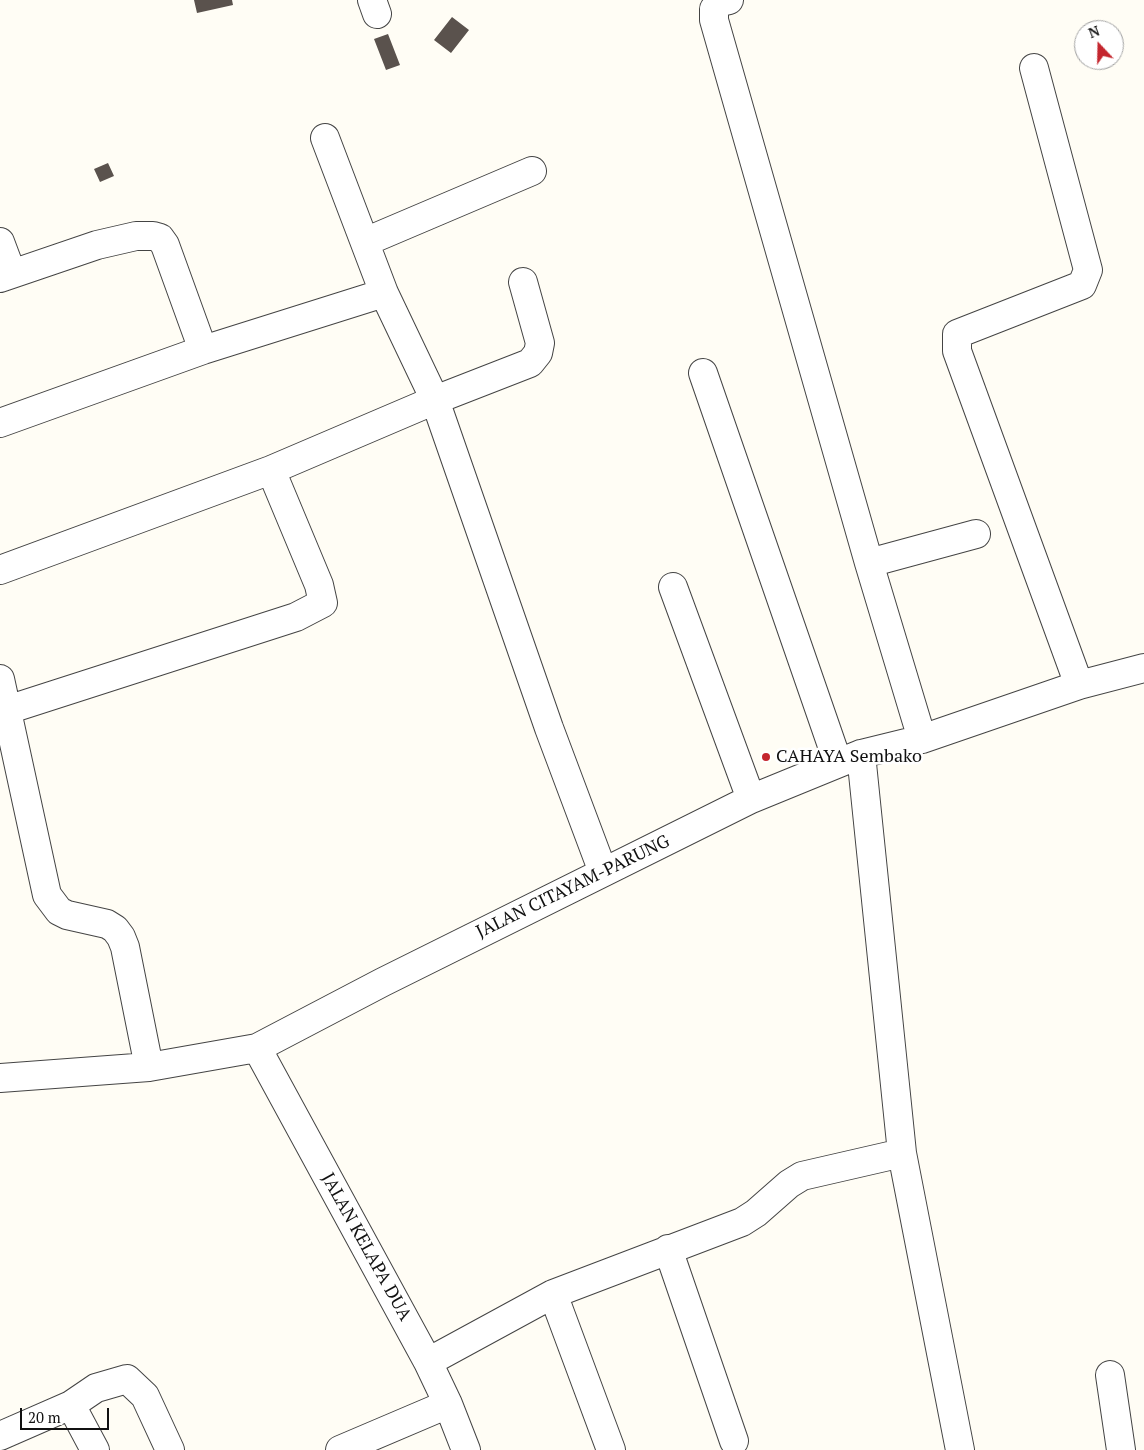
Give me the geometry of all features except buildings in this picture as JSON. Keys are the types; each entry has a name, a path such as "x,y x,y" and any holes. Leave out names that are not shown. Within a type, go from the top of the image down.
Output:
{"street":[{"path":"729,0 720,2 714,9 714,20 869,564 922,739"},
{"path":"1034,68 1088,270 1082,285 958,334 957,351 1079,685"},
{"path":"325,138 384,293 435,400 549,728 603,872"},
{"path":"365,242 532,172"},
{"path":"0,242 6,276 97,244 136,236 160,238 165,245 202,350"},
{"path":"0,570 272,470 435,400 530,363 538,353 540,343 523,282"},
{"path":"0,423 202,350 384,293"},
{"path":"703,373 850,758 902,1153 960,1450"},
{"path":"7,710 296,617 322,603 319,585 272,470"},
{"path":"869,564 976,534"},
{"path":"672,587 751,799"},
{"name":"JALAN CITAYAM-PARUNG","path":"0,1078 149,1067 257,1048 392,978 751,799 850,758 922,739 1079,685 1144,668"},
{"path":"0,679 47,895 59,910 67,915 107,924 115,929 121,937 149,1067"},
{"name":"JALAN KELAPA DUA","path":"257,1048 428,1362 448,1404 466,1450"},
{"path":"428,1362 553,1294 750,1218 789,1184 802,1176 902,1153"},
{"path":"668,1249 734,1441"},
{"path":"553,1294 611,1450"},
{"path":"1110,1375 1121,1450"},
{"path":"0,1436 71,1405 96,1388 127,1379 145,1396 170,1450"},
{"path":"340,1450 448,1404"},
{"path":"71,1405 95,1450"}],"place":[{"name":"CAHAYA Sembako","path":"766,757"}]}
